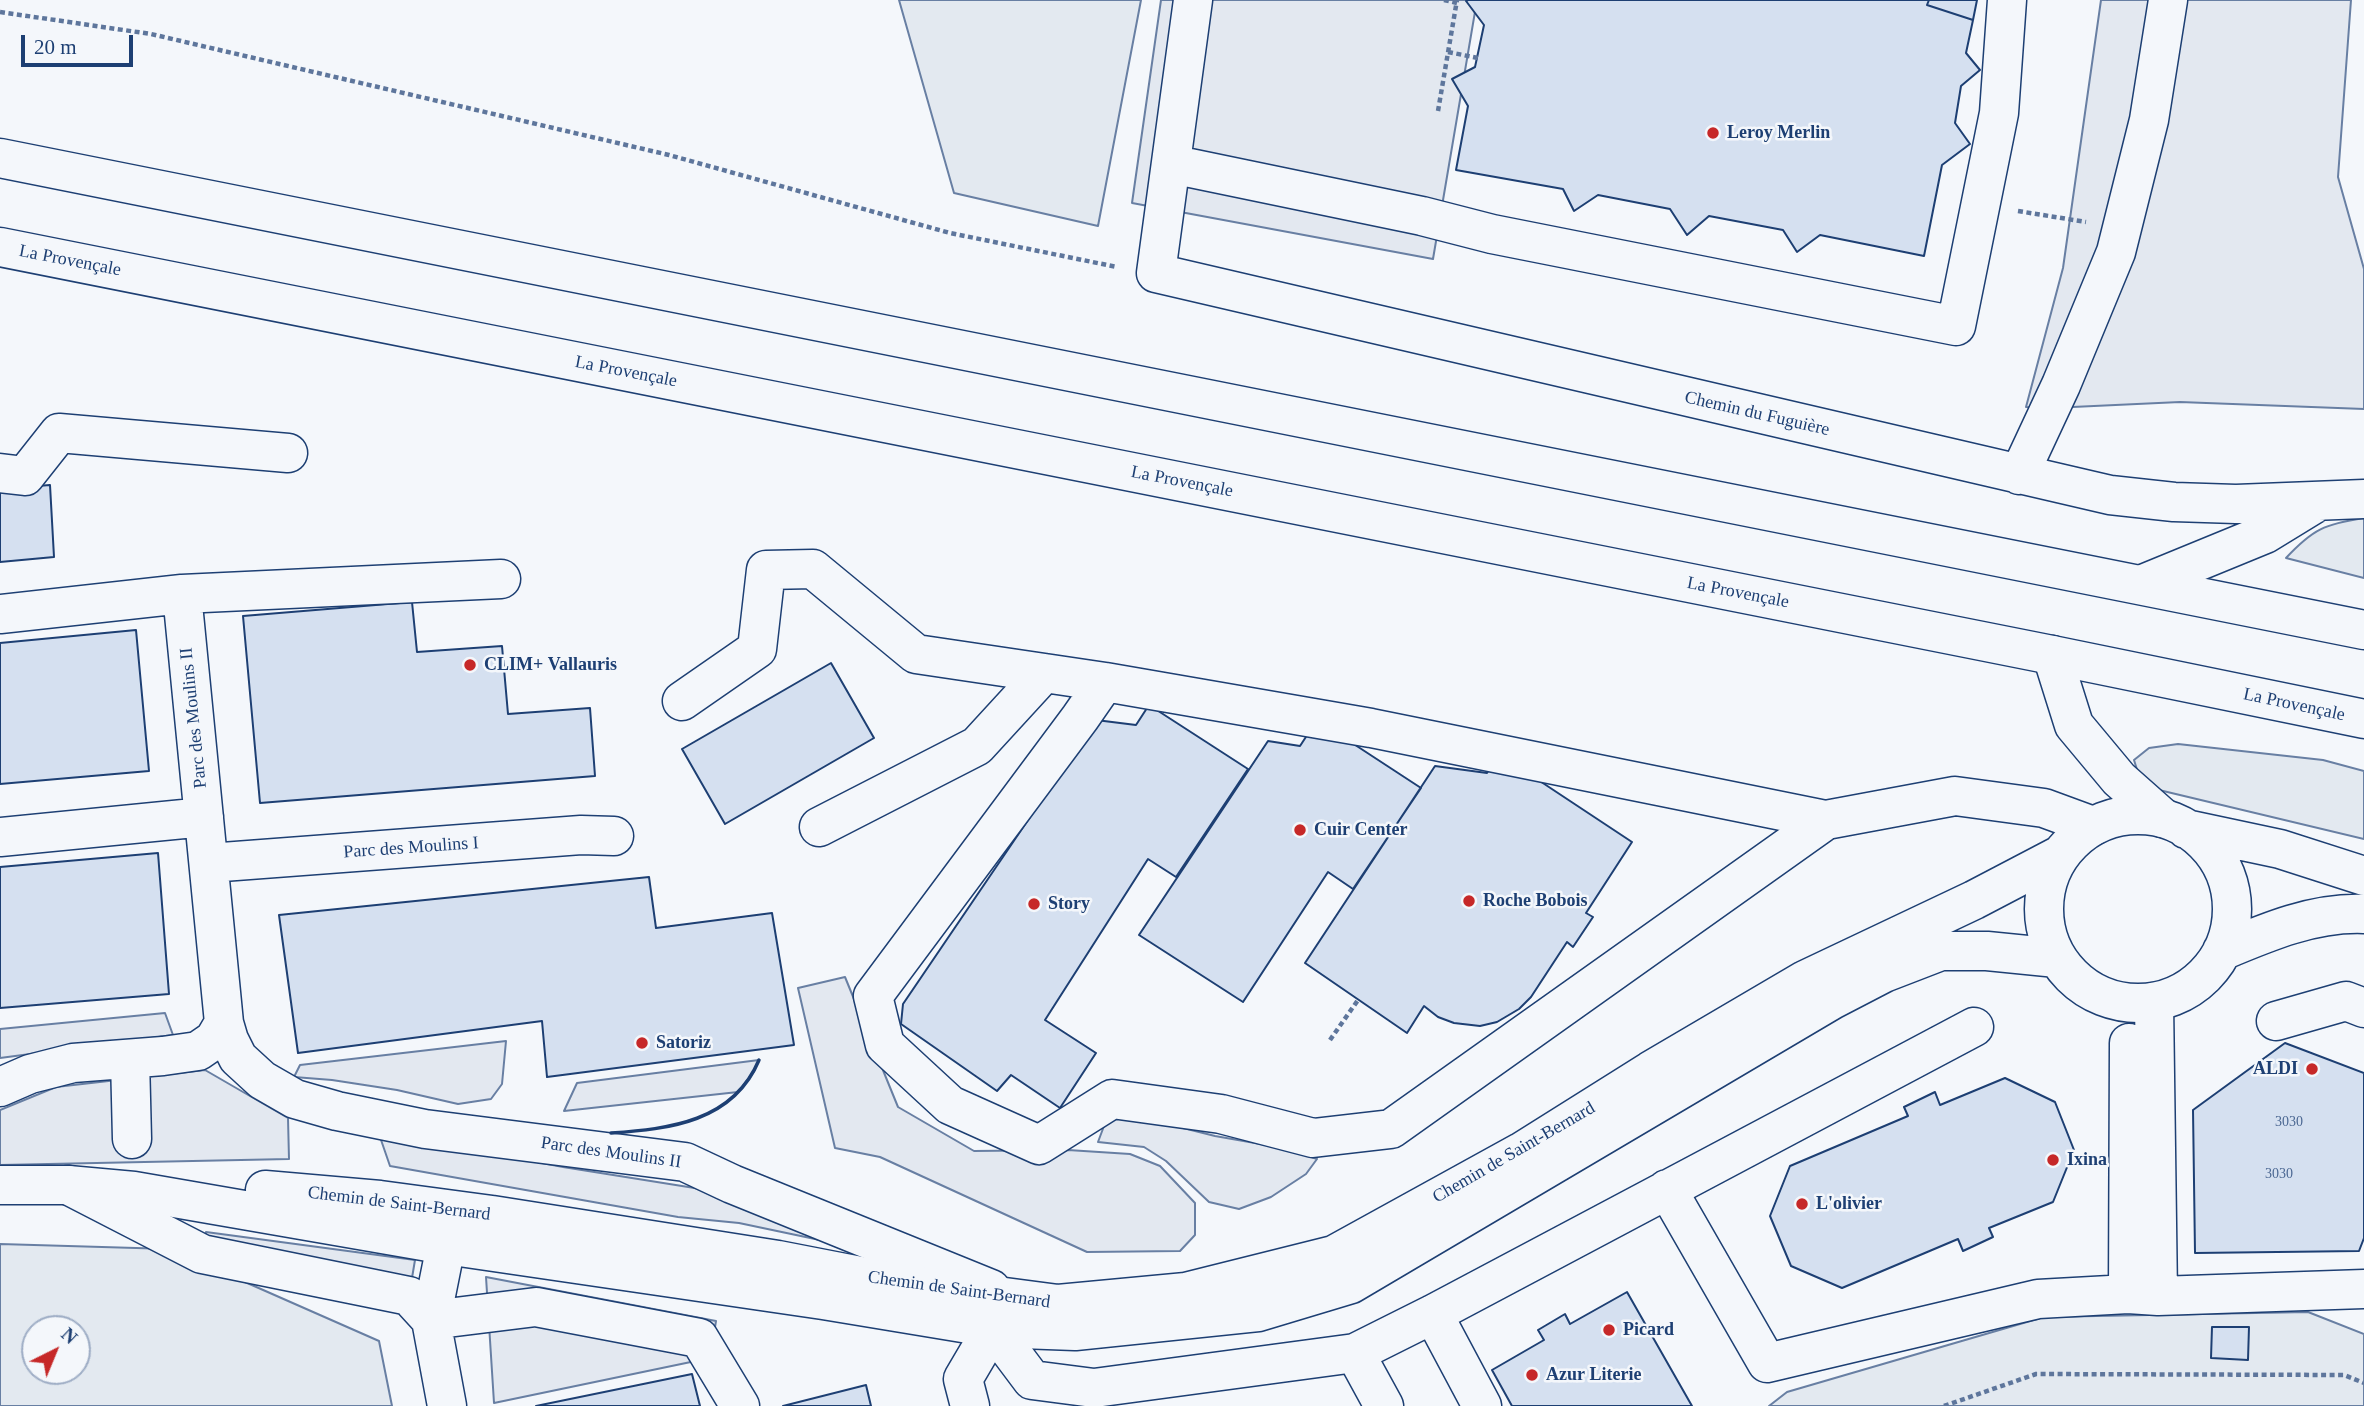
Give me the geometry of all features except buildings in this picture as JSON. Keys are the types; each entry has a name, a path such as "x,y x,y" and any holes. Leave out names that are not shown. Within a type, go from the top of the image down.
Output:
{"main road":[{"path":"1194,0 1171,164 1422,216 1492,234 1956,326 1998,113 2007,0"},
{"path":"2019,475 2116,252 2148,121 2168,0"},
{"path":"0,158 2364,630"},
{"name":"Chemin du Fuguière","path":"1171,164 1156,273 2110,495 2236,505 2364,499"},
{"name":"La Provençale","path":"0,247 2364,719"},
{"path":"0,473 24,476 60,433 288,453"},
{"path":"2143,584 2266,534 2317,502"},
{"path":"682,701 758,649 766,570 813,569 916,654 1105,682 1371,728 1826,820 1955,796 2044,808 2093,826"},
{"path":"0,614 182,594 501,579"},
{"name":"Parc des Moulins II","path":"182,594 224,1023 229,1040 239,1058 262,1080 295,1099 337,1111 425,1129 685,1163 1003,1313"},
{"path":"2052,655 2074,725 2119,779 2175,824 2208,846 2223,870 2231,897 2231,925 2222,951 2206,975 2182,992 2141,1002 2107,998 2088,989 2070,975 2057,958 2047,933 2043,906 2048,880 2060,855 2075,839 2093,826 2115,817 2139,815 2175,824 2280,849 2364,876"},
{"path":"819,827 977,746 1044,673"},
{"path":"1105,682 873,996 885,1045 950,1105 1039,1145 1112,1099 1221,1114 1313,1138 1391,1129 1826,820"},
{"path":"0,837 204,817"},
{"name":"Parc des Moulins I","path":"209,863 581,835 614,836"},
{"path":"2280,849 2364,857"},
{"name":"Chemin de Saint-Bernard","path":"0,1185 68,1185 134,1191 446,1245 824,1300 1003,1313 1058,1304 1186,1292 1334,1255 1521,1152 1650,1071 1805,980 1974,900 2060,855"},
{"path":"2222,951 2273,929 2311,919 2364,914"},
{"name":"Chemin de Saint-Bernard","path":"134,1191 204,1185 380,1200 492,1215 778,1260 891,1282 1075,1331 1258,1312 1352,1284 1832,1000 1884,973 1941,951 1987,951 2057,958"},
{"path":"2276,1021 2346,1001 2364,1008"},
{"path":"2141,1002 2143,1295"},
{"path":"0,1087 30,1074 74,1063 198,1051 214,1040 224,1023"},
{"path":"1003,1313 1032,1380 1094,1388 1355,1353 1973,1027"},
{"path":"130,1059 132,1139"},
{"path":"68,1185 202,1254 409,1296 431,1320"},
{"path":"1667,1189 1767,1363 2038,1299 2364,1289"},
{"path":"447,1406 431,1320 446,1245 492,1215"},
{"path":"431,1320 536,1307 699,1338 740,1406"},
{"path":"970,1406 963,1379 1003,1313"},
{"path":"1433,1314 1482,1406"},
{"path":"1355,1353 1384,1406"}],"path":[{"path":"1438,111 1457,1 1444,0"},
{"path":"0,12 151,34 669,155 950,233 1091,264"},
{"path":"1448,52 1478,58"},
{"path":"1980,204 2122,228"},
{"path":"1331,1041 1359,1000"},
{"path":"1944,1406 2036,1374 2344,1375 2364,1383"}],"shaded area":[{"path":"899,0 1141,0 1098,226 954,193"},
{"path":"1161,0 1477,0 1433,259 1132,203"},
{"path":"2101,0 2351,0 2338,177 2364,269 2364,409 2180,402 2026,407 2063,268"},
{"path":"2364,518 2364,578 2286,558 2304,540 2321,529"},
{"path":"2178,744 2323,760 2364,771 2364,839 2159,790 2139,776 2134,760 2149,748"},
{"path":"845,977 898,1107 974,1151 1068,1150 1130,1154 1160,1166 1195,1203 1195,1235 1180,1251 1087,1252 880,1157 835,1148 798,988"},
{"path":"165,1013 173,1035 0,1058 0,1029"},
{"path":"506,1041 502,1084 491,1099 458,1104 397,1090 294,1077 300,1065"},
{"path":"759,1060 753,1073 738,1092 564,1111 577,1083"},
{"path":"205,1070 288,1118 289,1159 0,1165 0,1110 56,1087"},
{"path":"1139,1117 1215,1136 1289,1149 1317,1159 1306,1174 1271,1197 1239,1209 1209,1202 1166,1161 1144,1147 1098,1142 1107,1118"},
{"path":"380,1137 411,1138 563,1167 707,1190 834,1243 739,1223 678,1217 390,1166"},
{"path":"206,1232 415,1260 409,1296 202,1254"},
{"path":"0,1244 170,1249 379,1341 392,1406 0,1406"},
{"path":"486,1277 716,1321 710,1358 494,1403"},
{"path":"2308,1312 2364,1334 2364,1406 1769,1406 1787,1392 2044,1317"}],"wall":[{"path":"611,1133 655,1129 697,1118 716,1109 733,1097 748,1081 759,1060"}],"place":[{"name":"Leroy Merlin","path":"1713,133"},
{"name":"CLIM+ Vallauris","path":"470,665"},
{"name":"Cuir Center","path":"1300,830"},
{"name":"Roche Bobois","path":"1469,901"},
{"name":"Story","path":"1034,904"},
{"name":"Satoriz","path":"642,1043"},
{"name":"ALDI","path":"2312,1069"},
{"name":"Ixina","path":"2053,1160"},
{"name":"L'olivier","path":"1802,1204"},
{"name":"Picard","path":"1609,1330"},
{"name":"Azur Literie","path":"1532,1375"}]}
